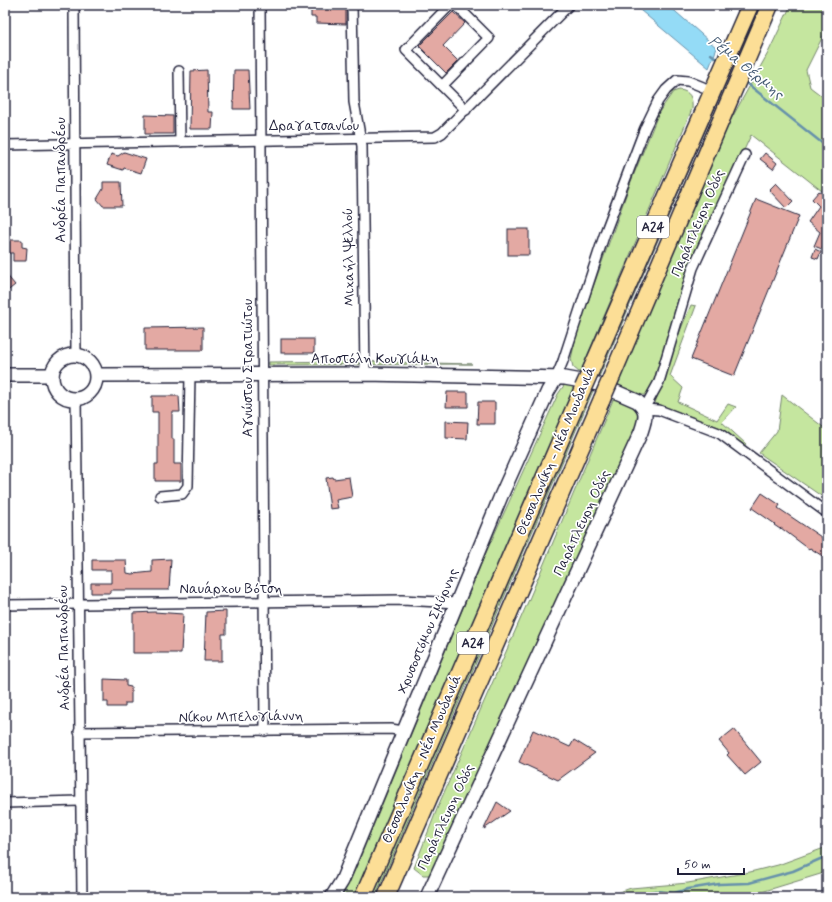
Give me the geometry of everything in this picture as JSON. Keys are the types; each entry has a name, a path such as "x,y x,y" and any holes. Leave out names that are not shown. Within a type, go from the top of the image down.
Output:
{"highway":[{"name":"Θεσσαλονίκη - Νέα Μουδανιά","path":"363,897 591,370 709,86 731,47 750,5"},
{"name":"Θεσσαλονίκη - Νέα Μουδανιά","path":"386,897 770,7"}],"street":[{"name":"Ανδρέα Παπανδρέου","path":"74,5 76,355"},
{"name":"Αγνώστου Στρατιώτου","path":"260,5 265,731"},
{"name":"Μιχαήλ Ψελλού","path":"352,5 354,102 361,139 365,374"},
{"path":"450,5 406,50 466,110"},
{"path":"442,86 489,38 456,5"},
{"name":"Δραγατσανίου","path":"5,145 435,137 442,133 466,110 569,5"},
{"path":"180,71 180,142"},
{"path":"556,378 605,233 645,128 658,101 666,90 677,80 709,86"},
{"name":"Παράπλευρη Οδός","path":"427,897 641,432 646,415 644,409 659,382 693,268 745,155"},
{"path":"76,355 89,360 97,375 93,389 85,396 76,398 67,397 56,390 52,381 52,375 57,362 66,357 76,355"},
{"path":"160,496 182,494 188,486 190,374"},
{"name":"Αποστόλη Κουγιάμη","path":"97,375 365,374 556,378 598,384 637,401 644,409"},
{"path":"5,375 52,375"},
{"path":"534,377 548,391"},
{"name":"Χρυσοστόμου Σμύρνης","path":"332,897 342,881 403,731 502,496 548,391 556,378"},
{"name":"Ανδρέα Παπανδρέου","path":"76,398 82,897"},
{"path":"644,409 659,410 719,433 827,513"},
{"name":"Ναυάρχου Βότση","path":"5,605 264,603 402,600 457,603"},
{"name":"Νίκου Μπελογιάννη","path":"79,732 391,729 403,731"},
{"path":"5,803 80,802"}],"green space":[{"path":"791,5 827,5 827,28 806,70 810,87 827,100 827,195 751,135 692,264 651,389 647,395 641,395 617,385 729,123 768,53"},
{"path":"721,80 726,82 375,897 369,897"},
{"path":"679,90 686,92 690,96 692,109 580,373 573,367 571,359 577,332 630,184 659,112 673,92"},
{"path":"691,305 696,306 670,376 683,388 678,402 717,420 728,404 736,407 722,422 746,444 743,446 721,428 655,403 677,338"},
{"path":"348,361 472,364 269,365 269,362"},
{"path":"577,382 357,892 351,897 344,897 343,895 355,870 484,557 558,394 565,384"},
{"path":"615,395 628,401 634,406 637,410 639,419 603,506 434,875 423,875 414,868 439,804 527,604"},
{"path":"782,395 827,430 827,500 759,453 777,431"},
{"path":"827,847 827,872 745,897 605,897 631,888 688,883 750,872 778,865"}],"water":[{"path":"634,5 668,5 717,48 709,68"}],"building":[{"path":"316,5 346,5 346,24 316,23 316,17 311,17 311,7 316,7"},
{"path":"453,12 465,23 443,46 458,61 446,73 419,46"},
{"path":"207,70 208,112 213,112 212,129 190,129 191,71"},
{"path":"234,70 248,70 250,109 233,109"},
{"path":"145,115 173,116 173,134 145,134"},
{"path":"124,152 146,159 141,173 124,168 123,170 107,165 111,154 118,156"},
{"path":"765,153 777,163 773,169 760,159"},
{"path":"103,182 121,182 122,206 103,206 97,199 103,189"},
{"path":"776,183 793,201 786,208 769,190"},
{"path":"819,191 827,198 827,237 822,249 814,246 820,232 808,222 819,206 812,199"},
{"path":"756,199 799,216 734,376 691,359"},
{"path":"508,229 529,229 529,255 508,255"},
{"path":"5,240 22,240 22,247 27,248 26,261 13,261 13,253 5,253"},
{"path":"815,249 821,252 818,259 812,257"},
{"path":"5,273 15,285 5,293"},
{"path":"203,327 203,350 145,350 145,328"},
{"path":"281,339 314,339 314,353 281,353"},
{"path":"447,392 468,392 468,407 446,407"},
{"path":"152,396 179,396 180,412 172,412 172,439 174,439 174,464 181,464 181,481 155,481 155,464 158,464 158,412 152,412"},
{"path":"478,402 495,402 495,424 477,424"},
{"path":"446,421 468,422 467,439 446,438"},
{"path":"333,477 334,479 349,477 352,497 336,500 338,508 330,509 326,478"},
{"path":"762,493 780,505 778,508 827,541 827,559 810,548 809,549 752,508"},
{"path":"171,559 169,590 110,590 110,593 91,593 91,583 111,583 111,570 92,570 92,560 126,560 127,573 132,574 152,572 152,560"},
{"path":"226,611 226,634 222,634 222,661 204,661 206,612"},
{"path":"154,612 183,614 181,653 133,653 133,613"},
{"path":"104,679 126,680 126,686 131,687 131,703 125,703 125,707 108,707 108,702 104,702"},
{"path":"734,729 761,762 745,775 727,755 729,753 719,741"},
{"path":"533,730 570,747 574,740 595,753 558,780 519,762"},
{"path":"497,802 510,811 484,829"}],"waterway":[{"name":"Ρέμα Θέρμης","path":"711,54 720,61"},
{"name":"Ρέμα Θέρμης","path":"744,81 827,147"},
{"path":"627,897 655,891 674,893 719,884 749,883 793,871 827,856"}]}
